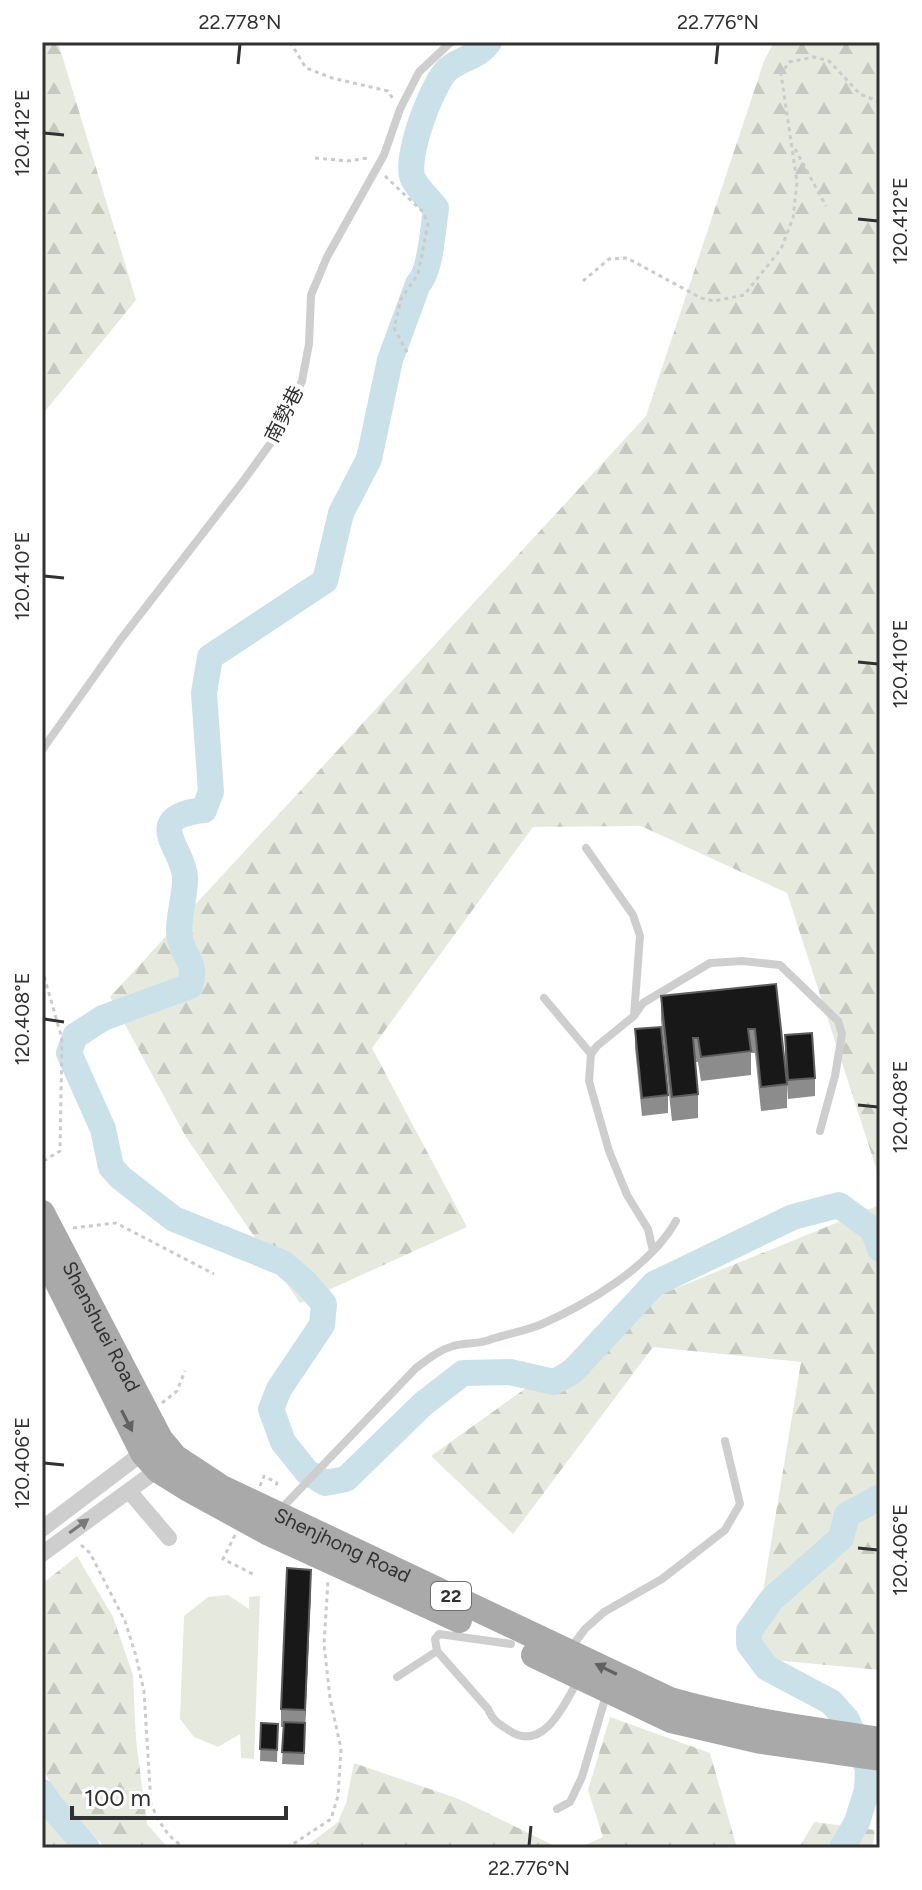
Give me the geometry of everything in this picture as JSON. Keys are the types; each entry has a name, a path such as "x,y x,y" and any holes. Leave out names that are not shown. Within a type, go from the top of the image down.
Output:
{"main road":[{"name":"Shenshuei Road","path":"46,1232 157,1447"},
{"name":"Shenshuei Road","path":"46,1232 157,1447"},
{"name":"Shenjhong Road","path":"157,1447 272,1514 570,1665 608,1692 671,1720 760,1731"},
{"name":"Shenjhong Road","path":"272,1514 329,1560 511,1644 760,1731"},
{"name":"22","path":"760,1731 880,1740"},
{"name":"22","path":"760,1731 880,1758"}],"street":[{"path":"42,1529 157,1447"},
{"path":"42,1554 123,1495 157,1447"},
{"path":"123,1495 169,1538"}],"lane":[{"name":"南勢巷","path":"42,750 121,639 278,433 302,381 309,344 311,295 327,257 384,155 400,109 419,72 451,42"},
{"path":"586,848 633,915 640,936 634,1016"},
{"path":"653,1251 648,1229 627,1195 609,1151 589,1081 591,1054 634,1016 643,1003 710,963 742,961 780,965 838,1021 842,1034 835,1076 820,1131"},
{"path":"544,998 591,1054"},
{"path":"272,1514 416,1368 432,1356 453,1346 485,1342 539,1325 581,1305 617,1282 653,1251 676,1221"},
{"path":"511,1644 439,1634 435,1639 437,1651 488,1709 493,1720 517,1736 527,1738 538,1735 560,1712 570,1665 585,1629 604,1612 662,1579 725,1530 740,1504 725,1441"},
{"path":"397,1677 437,1651"},
{"path":"557,1809 570,1802 582,1777 608,1692"}],"path":[{"path":"290,42 306,68 332,78 388,91 400,109"},
{"path":"583,281 609,259 627,258 701,298 714,301 744,295 781,249 793,218 797,182 781,74 789,62 814,57 829,61 860,94 880,102"},
{"path":"793,145 826,206"},
{"path":"315,158 347,161 384,155"},
{"path":"377,168 423,212 428,224 418,274 401,299 394,328 409,356"},
{"path":"42,969 62,1039 60,1151 42,1162"},
{"path":"46,1232 116,1223 214,1274"},
{"path":"157,1447 185,1371"},
{"path":"261,1483 264,1476 277,1483 272,1514"},
{"path":"78,1543 90,1553 125,1621 144,1691 151,1804 158,1820 175,1842 186,1848"},
{"path":"223,1559 253,1574"},
{"path":"287,1848 331,1819 338,1796 341,1749 330,1698 324,1644 329,1560"}],"green space":[{"path":"42,42 58,42 136,300 42,415"},
{"path":"774,42 880,42 880,1180 787,893 641,826 533,827 372,1048 467,1227 300,1303 186,1137 110,997 646,416 764,61"},
{"path":"880,1205 880,1670 752,1658 801,1362 653,1347 513,1534 431,1456 652,1298"},
{"path":"77,1556 113,1617 133,1675 136,1740 147,1824 168,1848 105,1848 57,1794 42,1768 42,1584"},
{"path":"228,1595 249,1609 249,1597 260,1596 254,1759 241,1758 240,1734 218,1747 194,1737 180,1719 184,1616 208,1597"},
{"path":"610,1717 710,1753 737,1848 579,1848 603,1837 588,1790"},
{"path":"354,1763 459,1799 559,1848 304,1848 338,1822 346,1803"},
{"path":"42,1813 72,1848 42,1848"},
{"path":"814,1822 875,1830 872,1848 799,1848"}],"building":[{"path":"776,984 787,1084 761,1087 755,1029 748,1029 751,1051 701,1057 698,1038 693,1038 698,1094 672,1097 661,996"},
{"path":"661,1027 668,1095 642,1098 635,1029"},
{"path":"812,1033 815,1078 788,1080 785,1035"},
{"path":"287,1568 311,1570 305,1710 281,1709"},
{"path":"284,1722 305,1723 304,1753 282,1752"},
{"path":"261,1723 278,1724 277,1750 260,1749"}],"waterway":[{"path":"489,42 480,51 448,69 435,89 421,122 411,169 415,183 436,208 429,260 390,360 369,459 341,513 325,581 210,657 204,693 211,792 204,810 174,819 170,827 170,836 185,877 179,932 191,966 190,986 103,1018 75,1036 69,1053 103,1129 111,1167 121,1178 174,1219 283,1263 324,1304 322,1325 279,1389 271,1409 283,1442 307,1472 325,1483 346,1479 423,1404 463,1373 510,1372 554,1382 572,1372 654,1284 793,1217 839,1205 873,1230 880,1249"},
{"path":"842,1848 857,1822 867,1790 868,1769 847,1720 831,1702 767,1668 749,1644 749,1631 772,1599 841,1538 847,1515 880,1497"},
{"path":"42,1792 87,1848"}]}
